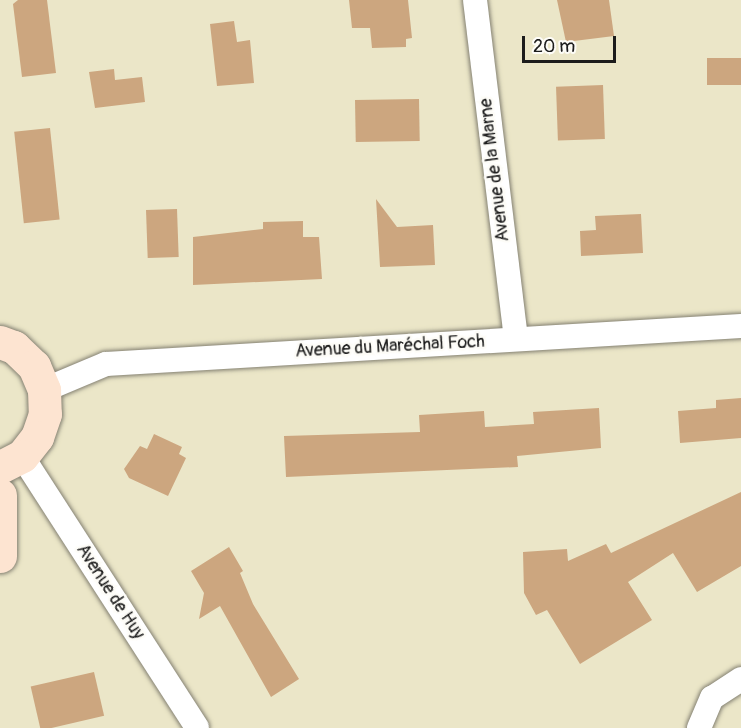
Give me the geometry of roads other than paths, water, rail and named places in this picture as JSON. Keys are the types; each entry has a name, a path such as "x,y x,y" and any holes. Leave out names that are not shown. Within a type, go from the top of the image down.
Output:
{"street":[{"name":"Avenue de la Marne","path":"475,0 516,339"},
{"name":"Avenue du Maréchal Foch","path":"44,390 106,364 741,326"},
{"path":"0,342 14,347 34,366 44,390 45,414 37,437 11,462"},
{"name":"Avenue de Huy","path":"11,462 197,728"},
{"path":"0,495 0,556"},
{"path":"699,728 712,698 741,679"}]}
